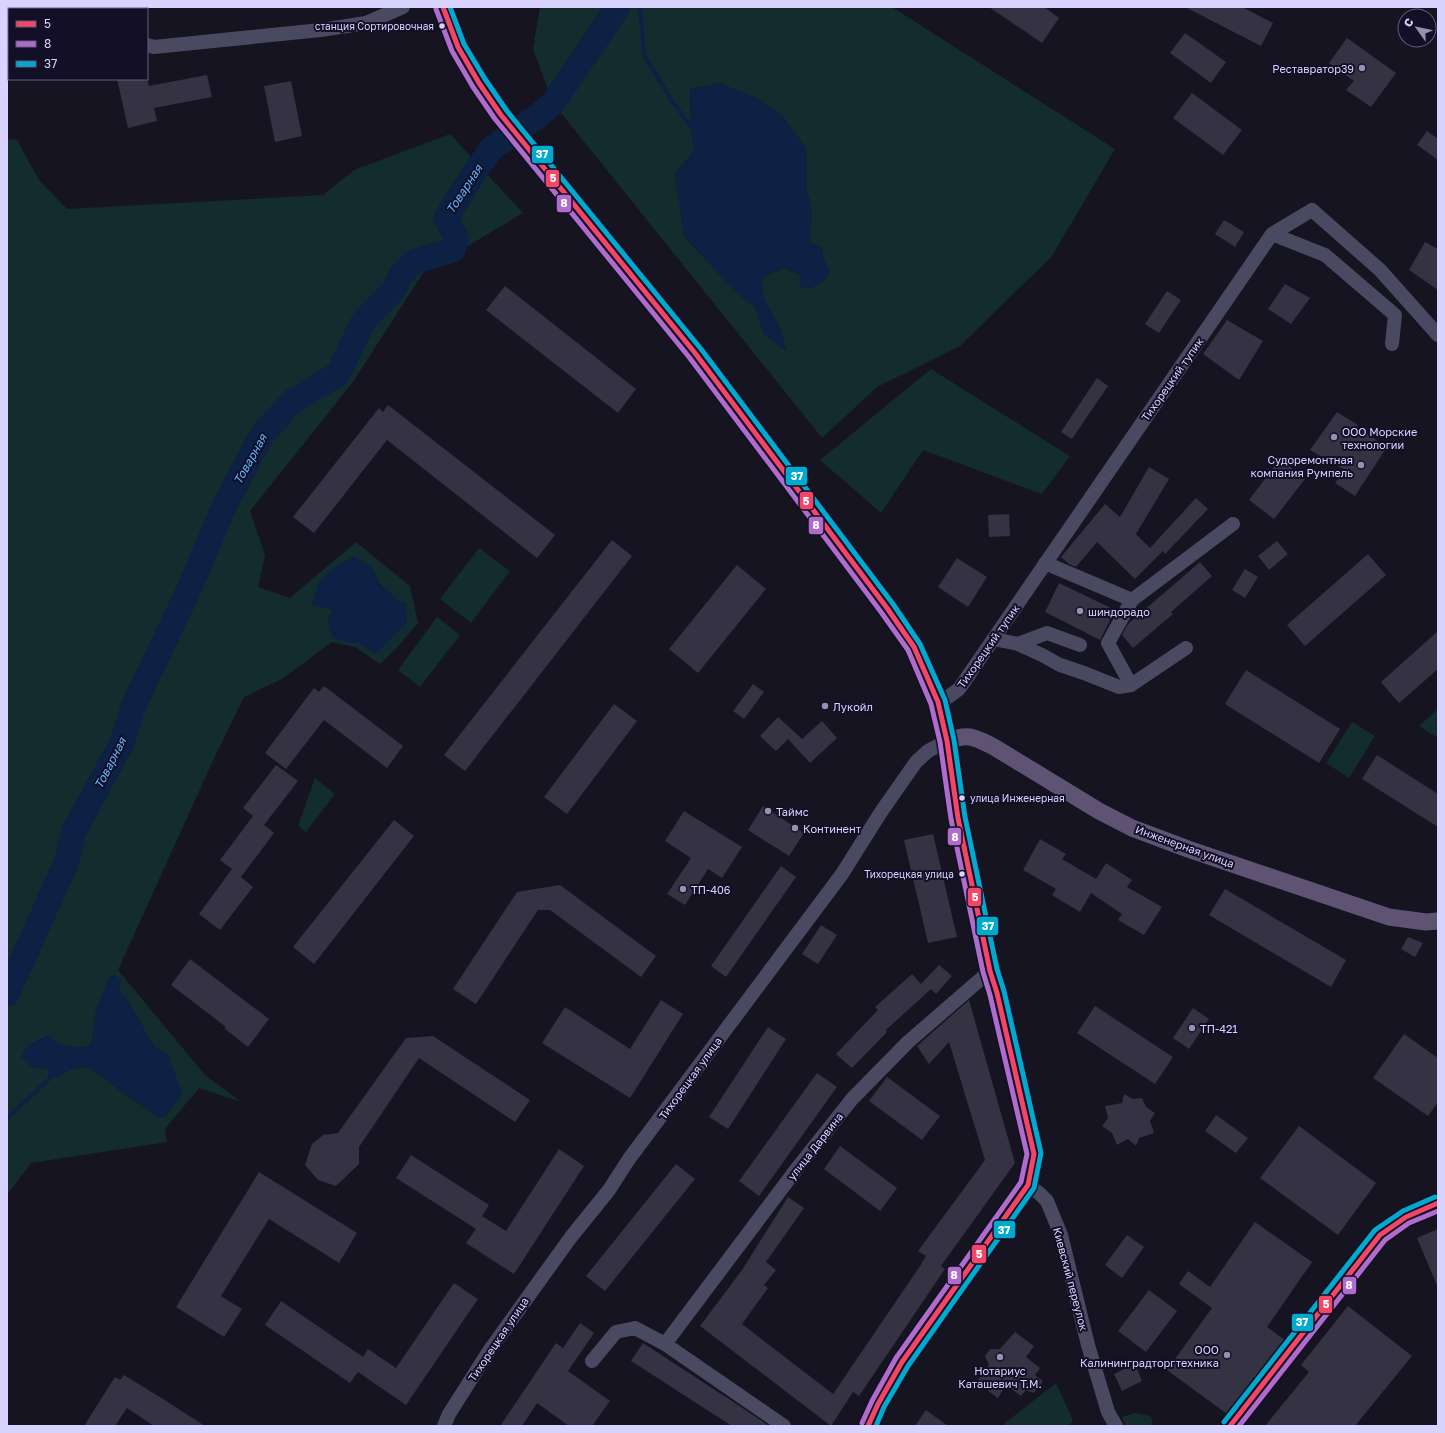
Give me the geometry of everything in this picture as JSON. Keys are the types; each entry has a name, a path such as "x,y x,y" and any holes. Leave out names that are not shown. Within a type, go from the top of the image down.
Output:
{"main road":[{"path":"443,7 458,47 501,116 695,353 887,608 914,647 938,702 947,742 958,818 990,970 1034,1154 1028,1185 902,1362 878,1404 868,1426"},
{"name":"Инженерная улица","path":"947,742 961,736 977,738 1099,811 1132,828 1188,849 1389,917 1426,922 1438,921"},
{"path":"1230,1426 1380,1235 1406,1217 1438,1203"}],"street":[{"path":"148,45 154,47 328,29 366,23 403,7"},
{"name":"Тихорецкий тупик","path":"938,702 948,697 958,689 1272,234 1312,210 1380,270 1438,335"},
{"path":"1272,234 1325,255 1395,315 1392,344"},
{"path":"1131,686 1108,643 1132,600 1233,524"},
{"path":"1045,563 1132,600"},
{"path":"1018,644 1047,633 1080,645"},
{"path":"993,639 1018,644 1042,654 1060,665 1119,687 1131,686 1186,648"},
{"name":"Тихорецкая улица","path":"444,1426 448,1414 519,1308 571,1237 609,1190 629,1159 842,874 881,812 916,762 928,751 947,742"},
{"name":"улица Дарвина","path":"665,1344 798,1167 852,1099 908,1042 990,970"},
{"name":"Киевский переулок","path":"1028,1185 1047,1201 1061,1235 1088,1345 1108,1412 1116,1426"},
{"path":"592,1361 616,1332 635,1328 665,1344 784,1426"}],"green space":[{"path":"540,7 892,7 1115,149 1052,256 960,346 877,387 822,438 553,103 533,49","holes":["720,83 806,148 807,191 812,214 809,242 821,248 830,272 801,276 785,268 762,277 763,297 780,329 786,350 765,335 755,307 736,292 685,237 675,175 694,150 691,127 690,90"]},
{"path":"450,134 523,213 423,273 353,382 250,511 265,555 258,587 290,598 356,542 410,586 418,623 395,650 380,664 355,647 332,642 282,679 244,697 211,765 118,970 205,1075 241,1102 199,1088 165,1129 167,1142 31,1163 7,1195 7,139 17,140 39,180 67,209 323,195 354,170","holes":["372,568 379,584 399,601 407,623 380,650 375,653 359,643 345,642 328,622 333,610","110,977 121,985 118,991 125,996 154,1047 168,1055 182,1094 165,1117 156,1116 87,1066 70,1070 56,1077 49,1078 48,1069 31,1066 28,1045 48,1036 59,1044 79,1049 91,1045 96,1010"]},
{"path":"931,369 1070,456 1042,494 923,450 881,513 820,460"},
{"path":"479,548 510,571 471,623 440,599"},
{"path":"437,617 460,635 420,687 398,670"},
{"path":"1438,709 1438,738 1419,726"},
{"path":"1352,722 1375,736 1349,778 1326,763"},
{"path":"315,778 335,794 306,832 298,826"},
{"path":"1056,1383 1073,1420 1069,1426 1005,1426 1005,1423"},
{"path":"1135,1413 1150,1416 1153,1426 1126,1426 1122,1417"}],"water":[{"path":"720,83 755,97 783,116 806,148 807,191 812,214 809,242 821,248 830,272 823,281 810,289 799,286 801,276 785,268 762,277 763,297 780,329 786,351 764,335 755,307 736,292 685,237 675,175 694,150 691,127 690,89"},
{"path":"354,556 372,568 379,585 389,591 399,601 406,603 407,623 380,650 375,653 359,643 345,642 332,637 328,622 333,610 311,605 319,582 335,567"},
{"path":"115,975 121,980 121,985 118,991 125,996 154,1047 168,1055 182,1094 165,1117 156,1116 87,1066 70,1070 49,1079 48,1069 31,1066 21,1057 28,1045 48,1036 63,1045 79,1048 91,1045 96,1010 110,977"}],"building":[{"path":"989,7 1044,7 1059,18 1042,43"},
{"path":"1185,7 1242,7 1273,23 1261,46"},
{"path":"1185,33 1226,62 1211,83 1170,53"},
{"name":"Реставратор39","path":"1347,38 1396,73 1371,107 1346,90 1354,81 1329,63"},
{"path":"207,75 212,97 154,108 157,121 128,128 117,80 147,80 149,86"},
{"path":"291,81 302,136 275,142 264,86"},
{"path":"1192,93 1242,130 1223,155 1173,118"},
{"path":"1427,131 1438,139 1438,160 1417,145"},
{"path":"1224,220 1244,232 1235,247 1215,234"},
{"path":"1425,242 1438,249 1438,290 1409,270"},
{"path":"1285,284 1310,298 1291,324 1268,309"},
{"path":"505,286 636,389 618,413 486,310"},
{"path":"1167,291 1181,300 1159,333 1145,324"},
{"path":"1227,320 1263,341 1239,380 1203,354"},
{"path":"1097,378 1108,386 1072,439 1061,432"},
{"path":"388,405 555,535 537,558 387,440 314,533 293,517 379,408 383,412"},
{"path":"1337,412 1358,425 1357,427 1387,447 1355,496 1335,483 1345,470 1310,450"},
{"path":"1280,459 1305,479 1274,519 1249,500"},
{"path":"1149,467 1169,479 1136,534 1150,548 1196,498 1208,509 1165,554 1163,551 1135,579 1097,542 1076,567 1069,564 1061,557 1105,504 1120,517"},
{"path":"1009,514 1010,536 989,537 988,515"},
{"path":"612,540 632,556 465,771 444,755"},
{"path":"1277,541 1288,554 1269,570 1258,556"},
{"path":"1368,554 1386,575 1305,646 1287,625"},
{"path":"957,558 987,577 968,607 938,587"},
{"path":"1200,562 1212,576 1171,612 1173,614 1133,648 1122,635 1128,624"},
{"path":"737,565 766,589 698,673 669,649"},
{"path":"1245,569 1258,577 1245,598 1232,590"},
{"name":"шиндорадо","path":"1059,583 1113,609 1113,614 1100,640 1045,612"},
{"path":"1438,631 1438,669 1399,703 1381,682"},
{"path":"1246,670 1340,729 1319,763 1225,704"},
{"path":"753,684 764,692 744,719 733,711"},
{"path":"324,686 403,746 387,768 324,720 286,769 265,753 314,688 319,692"},
{"path":"614,704 637,721 567,814 544,797"},
{"path":"778,717 802,739 822,721 837,738 810,763 788,739 776,751 760,736"},
{"path":"1377,755 1438,794 1438,827 1362,779"},
{"path":"276,765 298,781 264,825 274,833 241,877 253,887 220,930 199,914 232,869 220,860 253,816 243,808"},
{"path":"763,806 804,833 789,856 748,830"},
{"path":"684,811 742,847 722,878 708,869 685,905 667,894 691,858 665,841"},
{"path":"394,820 414,836 314,964 293,947"},
{"path":"933,834 957,937 928,943 904,840"},
{"path":"1040,839 1066,854 1062,859 1096,879 1106,863 1132,880 1127,887 1162,907 1144,935 1118,920 1122,914 1091,893 1080,912 1052,895 1056,889 1023,870"},
{"path":"781,866 796,877 726,977 711,966"},
{"path":"560,885 656,956 641,977 550,910 538,910 476,1004 453,989 517,892"},
{"path":"1225,889 1346,960 1331,987 1209,915"},
{"path":"821,925 837,935 818,964 802,954"},
{"path":"1408,937 1423,943 1415,957 1401,949"},
{"path":"190,959 269,1019 248,1047 224,1028 226,1027 171,985"},
{"path":"939,965 952,976 936,994 931,989 886,1030 887,1032 852,1068 836,1054 878,1010 875,1007 912,974 921,984"},
{"path":"661,1000 683,1014 630,1098 542,1043 565,1007 630,1049"},
{"path":"969,1000 1015,1163 941,1266 945,1269 859,1396 853,1392 831,1426 700,1326 742,1270 788,1197 804,1208 766,1262 776,1270 764,1285 768,1288 742,1324 833,1394 926,1256 918,1251 985,1160 949,1042 929,1064 917,1046"},
{"path":"1095,1006 1173,1057 1155,1084 1077,1033"},
{"name":"ТП-421","path":"1193,1008 1209,1019 1189,1049 1173,1038"},
{"path":"768,1027 786,1039 728,1129 709,1117"},
{"path":"1404,1034 1438,1058 1438,1102 1428,1116 1373,1078"},
{"path":"433,1036 530,1100 515,1122 419,1058 359,1147 359,1164 336,1186 318,1180 305,1165 312,1144 323,1135 338,1133 406,1038"},
{"path":"817,1073 837,1087 759,1196 739,1181"},
{"path":"887,1077 940,1116 922,1140 869,1101"},
{"path":"1124,1094 1133,1099 1142,1098 1146,1107 1155,1113 1150,1121 1154,1133 1139,1138 1136,1146 1128,1139 1117,1145 1112,1133 1102,1126 1108,1118 1105,1106 1122,1103"},
{"path":"1216,1115 1248,1138 1236,1153 1205,1131"},
{"path":"1299,1126 1376,1183 1338,1235 1260,1178"},
{"path":"840,1146 897,1188 880,1211 824,1169"},
{"path":"559,1149 584,1166 514,1274 466,1243 476,1229 396,1178 411,1155 489,1205 482,1216 506,1231"},
{"path":"676,1164 695,1179 605,1291 586,1276"},
{"path":"259,1172 357,1233 339,1263 269,1219 221,1296 242,1309 224,1337 176,1307"},
{"path":"1255,1222 1312,1262 1267,1327 1285,1340 1227,1414 1167,1370 1212,1308 1179,1284 1188,1271 1210,1287"},
{"path":"1438,1229 1438,1288 1417,1238"},
{"path":"1127,1235 1144,1247 1122,1278 1105,1265"},
{"path":"454,1283 478,1299 406,1405 358,1372 350,1383 265,1325 281,1301 363,1357 368,1349 396,1368"},
{"path":"1149,1290 1177,1311 1146,1352 1118,1331"},
{"path":"1348,1306 1412,1356 1355,1426 1265,1426 1309,1372 1301,1365"},
{"path":"580,1323 594,1333 568,1371 610,1401 592,1426 569,1426 537,1403 522,1426 500,1426 556,1343 563,1348"},
{"path":"1015,1332 1034,1346 1026,1357 1040,1368 1035,1375 1043,1381 1034,1393 1026,1390 1021,1396 1006,1385 998,1398 976,1382 989,1365 985,1356 990,1349 1000,1349"},
{"path":"643,1343 769,1426 732,1426 631,1361"},
{"path":"1135,1364 1142,1381 1122,1391 1114,1374"},
{"path":"124,1375 205,1426 154,1426 127,1408 115,1426 84,1426 115,1377 120,1380"},
{"path":"926,1410 948,1426 915,1426"}],"waterway":[{"name":"Товарная","path":"7,994 66,863 74,831 122,743 133,707 190,587 223,509 264,432 293,401 338,374 363,322 394,289 401,275 413,262 453,250 456,238 446,218 471,178 491,149 538,116 553,103 618,7"},
{"path":"640,7 644,55 672,101 691,127"},
{"path":"7,1119 49,1079"}],"transit line":[{"name":"5","path":"443,7 458,47 479,83 501,115 695,353 887,608 914,647 938,702 947,741 958,818 990,971 997,993 1034,1154 1028,1185 902,1362 878,1404 868,1426"},
{"name":"37","path":"450,7 464,44 485,79 507,111 701,349 893,604 920,644 945,700 954,740 965,817 997,969 1004,991 1041,1153 1034,1188 908,1366 884,1407 876,1426"},
{"name":"8","path":"436,9 452,51 473,87 495,119 689,357 881,612 908,650 931,704 940,742 951,819 983,972 990,995 1027,1154 1021,1182 896,1358 872,1401 862,1423"},
{"name":"37","path":"1224,1422 1375,1230 1403,1211 1435,1197"},
{"name":"5","path":"1230,1426 1380,1235 1406,1217 1438,1203"},
{"name":"8","path":"1239,1426 1385,1240 1409,1223 1438,1211"}],"place":[{"name":"станция Сортировочная","path":"442,26"},
{"name":"Реставратор39","path":"1362,68"},
{"name":"ООО Морские технологии","path":"1334,437"},
{"name":"Судоремонтная компания Румпель","path":"1361,465"},
{"name":"шиндорадо","path":"1080,611"},
{"name":"Лукойл","path":"825,706"},
{"name":"улица Инженерная","path":"962,798"},
{"name":"Таймс","path":"768,811"},
{"name":"Континент","path":"795,828"},
{"name":"Тихорецкая улица","path":"962,874"},
{"name":"ТП-406","path":"683,889"},
{"name":"ТП-421","path":"1192,1028"},
{"name":"ООО Калининградторгтехника","path":"1227,1355"},
{"name":"Нотариус Каташевич Т.М.","path":"1000,1357"}]}
